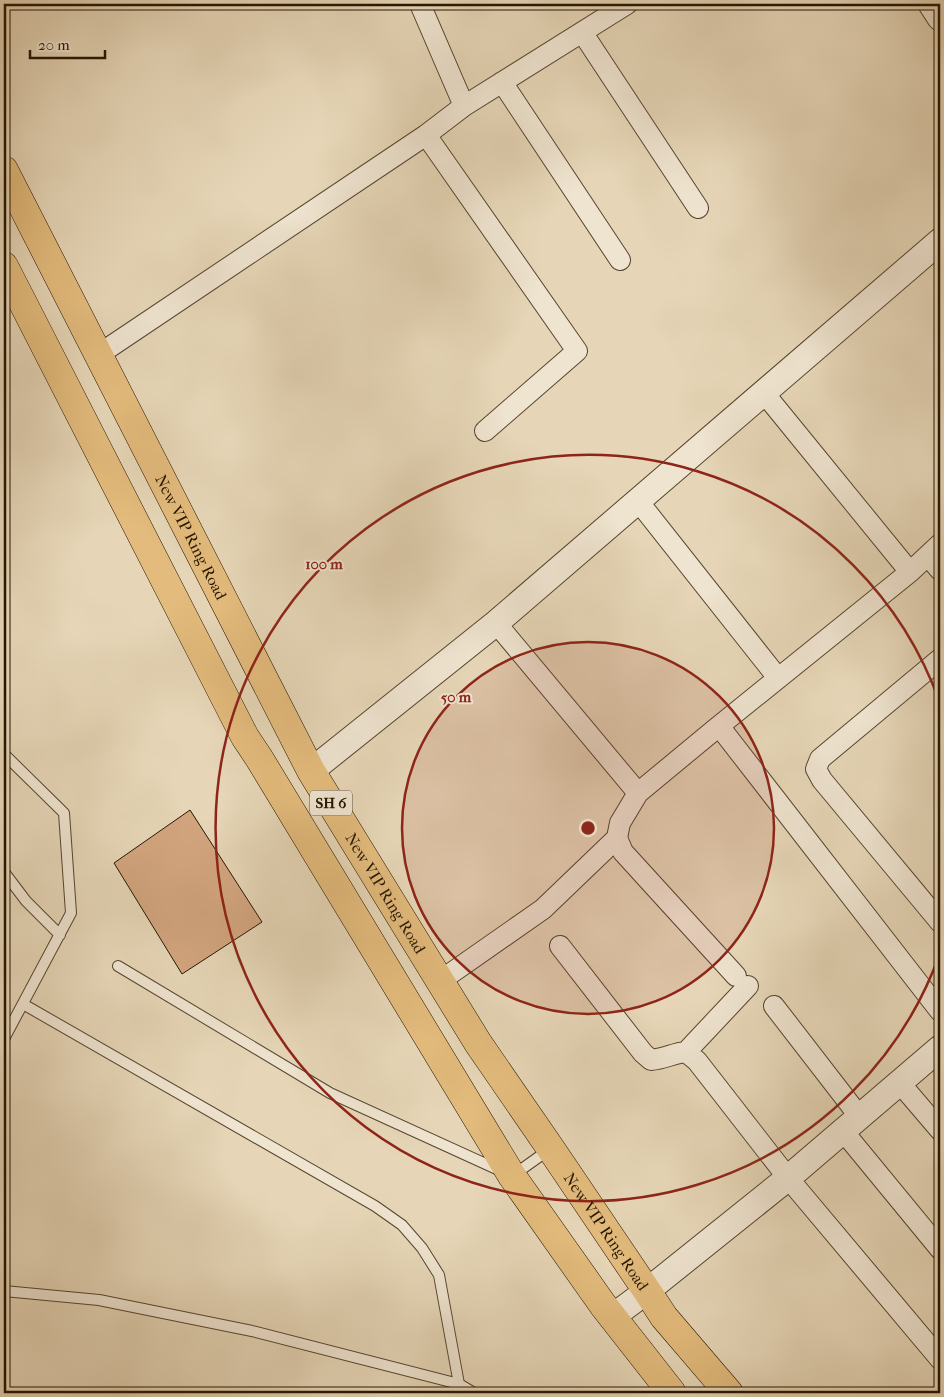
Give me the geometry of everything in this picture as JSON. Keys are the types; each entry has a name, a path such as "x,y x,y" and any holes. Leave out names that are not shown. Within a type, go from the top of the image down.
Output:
{"main road":[{"name":"New VIP Ring Road","path":"4,170 311,771 478,1044 664,1317 729,1393"},
{"name":"SH 6","path":"4,266 245,737 512,1176 612,1317 672,1393"},
{"path":"78,411 115,389"}],"street":[{"path":"420,4 464,106"},
{"path":"98,355 426,135 464,106 627,4"},
{"path":"931,4 940,18"},
{"path":"582,32 698,208"},
{"path":"502,82 620,260"},
{"path":"426,135 577,351 485,431"},
{"path":"311,771 496,623 940,241"},
{"path":"764,393 910,572"},
{"path":"638,501 778,678"},
{"path":"686,1052 742,981 623,852 617,838 620,823 638,793 910,572 936,556"},
{"path":"496,623 638,793"},
{"path":"940,658 820,759 816,769 822,780 940,922"},
{"path":"719,726 940,1011"},
{"path":"440,981 543,909 617,838"},
{"path":"560,946 643,1053 651,1060 661,1060 676,1053 686,1052 697,1061 788,1178 940,1359"},
{"path":"774,1006 851,1124 940,1249"},
{"path":"612,1317 648,1291 788,1178 940,1048"},
{"path":"900,1082 940,1130"}],"lane":[{"path":"4,754 64,813 71,913 4,1039"},
{"path":"4,872 26,901 60,934"},
{"path":"118,966 330,1093 512,1176 551,1149"},
{"path":"23,1004 375,1206 402,1225 422,1248 439,1275 459,1384"},
{"path":"4,1291 99,1300 252,1331 459,1384 474,1393"}],"building":[{"path":"190,810 262,922 182,974 114,863"}]}
